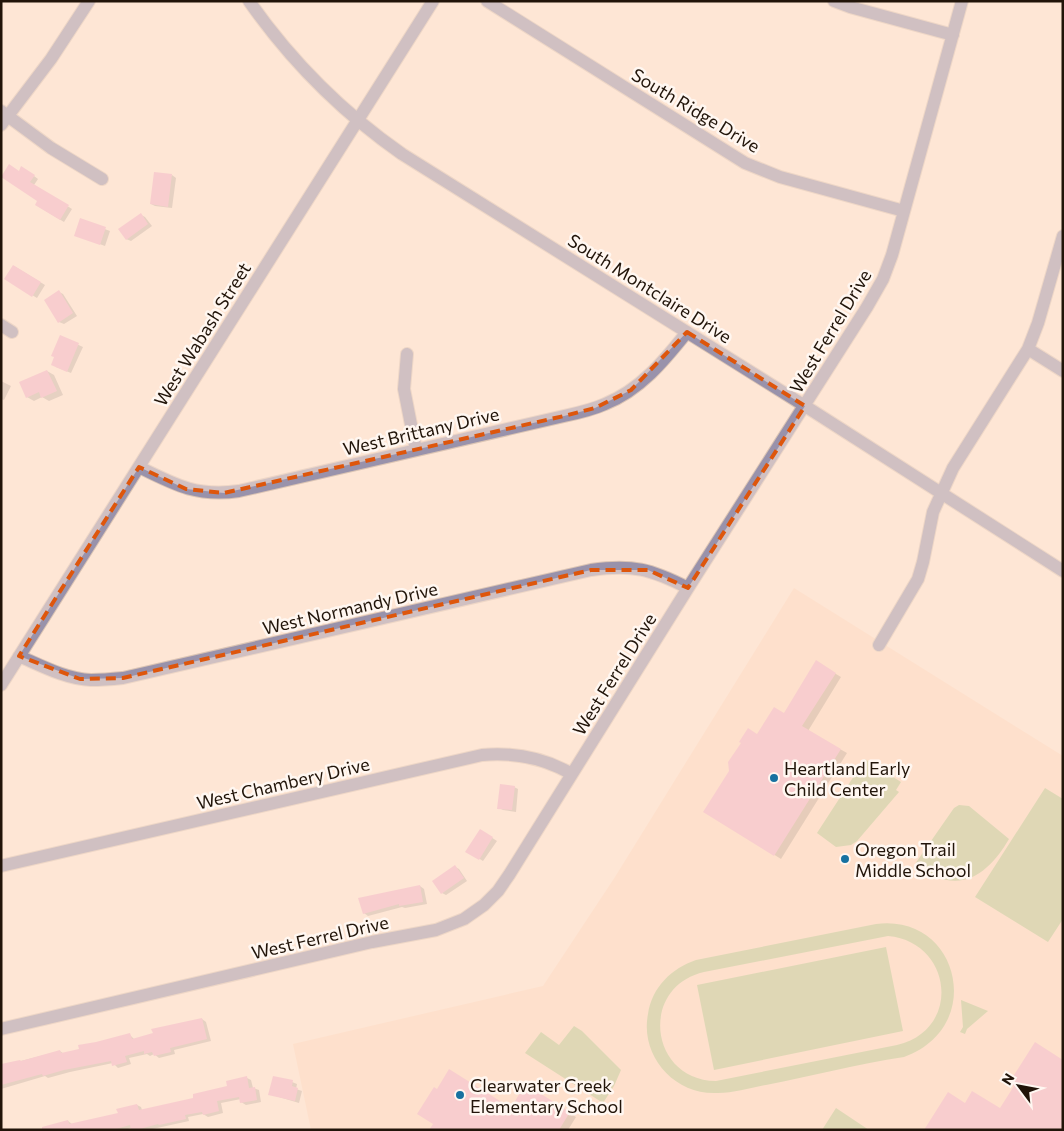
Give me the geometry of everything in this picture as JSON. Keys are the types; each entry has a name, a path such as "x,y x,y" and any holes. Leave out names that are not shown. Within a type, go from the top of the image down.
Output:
{"street":[{"path":"89,1 52,59 4,117 102,179"},
{"name":"South Montclaire Drive","path":"249,1 265,24 330,96 357,121 402,154 688,332 1063,571"},
{"name":"West Wabash Street","path":"1,685 433,1"},
{"name":"South Ridge Drive","path":"487,1 745,163 780,177 904,211"},
{"path":"834,1 953,35"},
{"name":"West Ferrel Drive","path":"1,1029 372,942 436,930 455,924 484,905 498,891 510,875 883,279 892,255 962,1"},
{"path":"879,645 918,579 933,512 953,468 1028,349 1038,323 1063,236"},
{"name":"West Brittany Drive","path":"138,467 186,489 224,493 564,416 607,403 641,383 688,332"},
{"path":"1028,349 1063,371"},
{"path":"406,354 404,389 416,450"},
{"name":"West Normandy Drive","path":"19,656 58,673 80,678 92,680 123,678 591,570 623,567 648,570 688,588"},
{"name":"West Chambery Drive","path":"1,866 482,755 506,754 536,758 572,774"}],"highlighted area":[{"path":"687,332 805,406 688,588 648,570 591,570 123,678 80,679 19,656 139,467 186,489 224,493 564,416 595,408 631,390"}],"shaded area":[{"name":"Oregon Trail Middle School","path":"794,588 1063,756 1063,1130 311,1130 293,1044 543,986 615,877"}],"green space":[{"path":"865,759 901,782 896,790 899,792 857,841 851,845 836,847 817,833"},
{"path":"1045,788 1063,799 1063,919 1048,942 975,897"},
{"path":"959,805 969,806 1009,839 988,866 979,873 959,881 947,880 932,875 915,864 954,808"},
{"path":"876,924 904,925 927,936 943,953 952,975 954,999 946,1022 930,1042 904,1057 733,1092 714,1093 699,1091 673,1079 662,1068 654,1057 647,1029 650,1004 659,987 671,973 696,960","holes":["888,936 910,942 926,953 937,969 941,987 940,1006 932,1022 918,1036 897,1045 716,1081 694,1077 677,1066 666,1050 660,1032 662,1013 669,995 683,981 704,972"]},
{"path":"886,947 903,1031 714,1070 697,985"},
{"path":"961,1000 988,1011 967,1029 965,1034 960,1032 963,1027"},
{"path":"574,1026 582,1031 621,1070 614,1086 603,1103 525,1053 541,1032 559,1045"},
{"path":"836,1108 869,1130 822,1130"}],"building":[{"path":"9,164 19,171 21,166 35,175 30,182 69,205 60,220 35,205 37,201 1,177"},
{"path":"154,172 172,174 168,207 150,204"},
{"path":"141,213 148,224 126,240 118,229"},
{"path":"80,218 106,227 100,245 74,236"},
{"path":"13,265 41,282 32,297 4,279"},
{"path":"59,290 73,313 58,323 44,300"},
{"path":"60,335 79,343 67,372 51,365 54,357 51,356"},
{"path":"47,370 57,391 41,398 39,392 26,398 19,382"},
{"name":"Heartland Early Child Center","path":"816,660 836,673 802,726 841,749 774,856 703,812 729,771 728,762 741,743 739,742 748,728 757,734 774,707 784,713"},
{"path":"500,784 515,786 512,810 497,809"},
{"path":"480,829 493,837 479,860 465,852"},
{"path":"455,865 464,878 441,894 432,881"},
{"path":"420,885 423,902 399,906 399,904 363,914 358,898"},
{"path":"202,1018 207,1039 170,1048 171,1052 154,1056 152,1052 144,1054 144,1051 125,1056 127,1062 112,1066 111,1061 43,1076 42,1074 1,1085 1,1064 21,1061 60,1050 61,1053 79,1049 78,1045 130,1033 132,1039 153,1033 151,1029"},
{"path":"1035,1042 1063,1060 1063,1130 924,1130 948,1092 965,1103 972,1091 1000,1108 1014,1086 1009,1083"},
{"name":"Clearwater Creek Elementary School","path":"449,1069 511,1108 525,1084 570,1112 559,1130 429,1130 433,1124 417,1114 434,1087 437,1089"},
{"path":"247,1076 249,1088 255,1087 257,1100 240,1103 239,1097 217,1101 219,1111 203,1115 202,1112 185,1115 186,1119 136,1130 131,1130 130,1125 112,1130 42,1130 42,1127 68,1120 69,1124 118,1113 116,1109 137,1104 139,1110 193,1098 193,1094 227,1086 226,1081"},
{"path":"273,1076 293,1080 292,1086 298,1088 295,1101 268,1095"}],"place":[{"name":"Heartland Early Child Center","path":"774,778"},
{"name":"Oregon Trail Middle School","path":"845,859"},
{"name":"Clearwater Creek Elementary School","path":"460,1095"}]}
